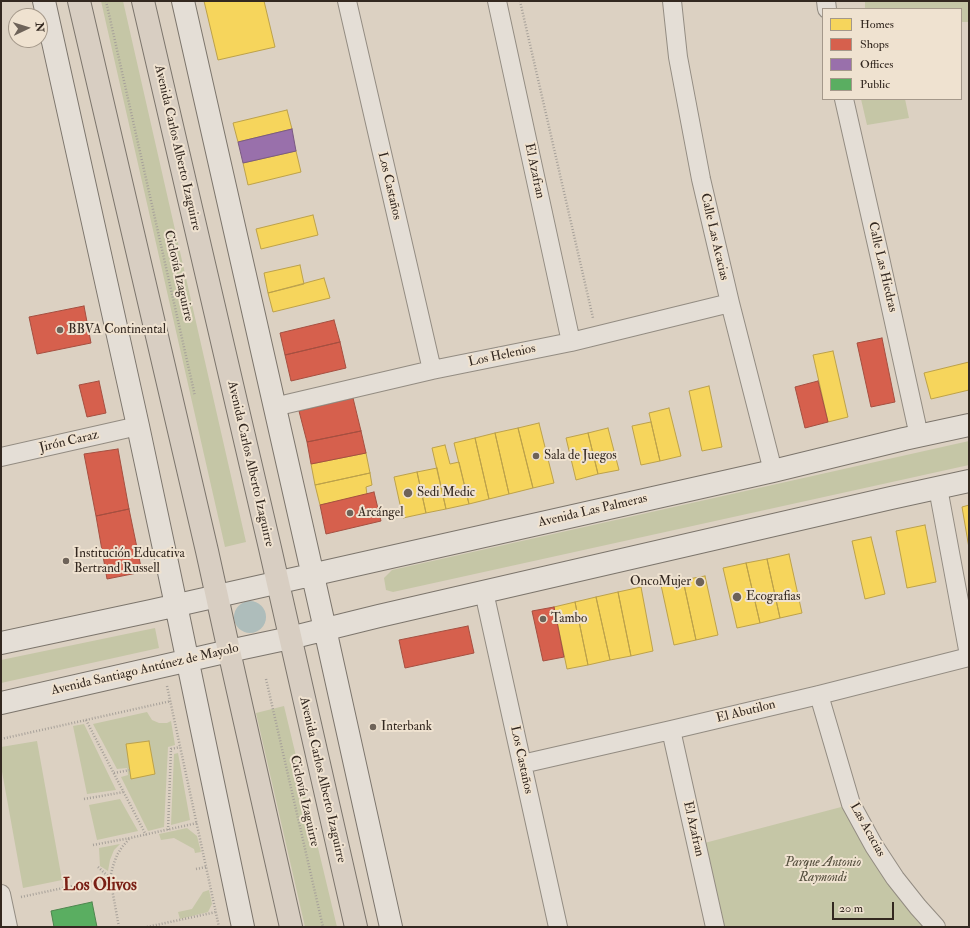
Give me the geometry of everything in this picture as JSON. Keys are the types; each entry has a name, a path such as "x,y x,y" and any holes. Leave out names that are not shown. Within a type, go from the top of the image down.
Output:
{"main road":[{"path":"44,1 138,426 243,927"},
{"path":"79,1 217,595 291,927"},
{"name":"Avenida Carlos Alberto Izaguirre","path":"143,1 278,582 356,927"},
{"path":"183,1 391,927"},
{"name":"Avenida Las Palmeras","path":"217,595 773,471 969,425"},
{"path":"290,638 379,616 969,481"},
{"path":"1,643 217,595"},
{"name":"Avenida Santiago Antúnez de Mayolo","path":"1,703 290,638"}],"street":[{"name":"Los Castaños","path":"347,1 432,370"},
{"name":"El Azafran","path":"497,1 571,342"},
{"name":"Calle Las Acacias","path":"672,1 678,57 701,179 730,303 773,471"},
{"name":"Calle Las Hiedras","path":"844,100 919,436"},
{"name":"Los Helenios","path":"274,407 432,370 571,342 730,303"},
{"name":"Jirón Caraz","path":"1,457 138,426"},
{"path":"938,488 969,656"},
{"name":"Los Castaños","path":"484,592 558,927"},
{"name":"El Abutilon","path":"522,764 818,695 969,656"},
{"name":"Las Acacias","path":"818,695 851,804 874,846 895,878 936,927"},
{"name":"El Azafran","path":"671,730 715,927"},
{"path":"2,897 8,927"}],"path":[{"name":"Ciclovía Izaguirre","path":"106,1 196,402"},
{"path":"520,1 593,318"},
{"path":"163,666 219,927"},
{"name":"Ciclovía Izaguirre","path":"266,679 323,927"},
{"path":"1,739 195,696"},
{"path":"86,720 146,835"},
{"path":"168,830 171,749 180,747"},
{"path":"114,773 130,770"},
{"path":"84,799 124,792"},
{"path":"93,845 197,823"},
{"path":"119,927 110,878 117,855 130,838"},
{"path":"98,867 110,878"},
{"path":"196,869 206,867"},
{"path":"2,897 110,878"},
{"path":"147,927 216,912"}],"green space":[{"path":"101,1 123,1 246,542 225,547"},
{"path":"865,1 969,1 969,22 962,22 962,8 865,8"},
{"path":"861,100 905,100 909,118 867,125"},
{"path":"969,441 969,465 393,592 386,590 384,578 392,570"},
{"path":"155,628 159,648 1,683 1,660"},
{"path":"284,706 337,927 305,927 256,713"},
{"path":"147,712 152,720 159,723 167,723 171,721 175,745 168,747 164,827 148,831 121,777 128,775 127,768 117,769 93,724"},
{"path":"84,724 116,790 87,794 73,726"},
{"path":"37,741 62,880 23,888 1,766 1,747"},
{"path":"178,753 190,820 171,825 174,754"},
{"path":"120,799 138,831 97,840 89,805"},
{"name":"Parque Antonio Raymondi","path":"845,806 936,927 715,927 697,845"},
{"path":"187,828 197,836 201,852 195,853 194,849 174,838 161,840 159,834"},
{"path":"120,844 114,850 108,871 100,866 99,848"},
{"path":"209,890 212,904 208,912 180,919 178,912 192,909 203,892"}],"shaded area":[{"path":"247,601 253,601 262,605 266,617 262,629 253,633 247,633 238,629 234,620 234,614 238,605"}],"building: Homes":[{"path":"204,1 264,1 275,47 218,60"},
{"path":"287,110 292,129 238,142 233,123"},
{"path":"296,151 301,172 248,185 243,163"},
{"path":"313,215 318,235 261,249 256,229"},
{"path":"300,265 304,284 268,293 264,273"},
{"path":"324,278 330,298 273,312 268,293"},
{"path":"833,351 848,417 828,422 813,355"},
{"path":"969,362 969,390 931,399 924,373"},
{"path":"709,386 722,447 702,451 689,391"},
{"path":"669,408 681,456 660,461 649,413"},
{"path":"651,422 660,461 641,465 632,426"},
{"name":"Sala de Juegos","path":"539,423 554,483 533,488 518,428"},
{"path":"518,428 533,488 509,494 495,433"},
{"path":"608,428 619,470 598,474 588,433"},
{"path":"495,433 509,494 489,499 475,438"},
{"path":"588,433 598,474 576,480 566,438"},
{"path":"475,438 489,499 469,504 454,443"},
{"path":"445,445 450,464 459,462 469,504 446,509 432,448"},
{"path":"366,453 370,473 315,485 311,464"},
{"path":"437,468 446,509 426,513 417,472"},
{"path":"417,472 426,513 403,518 394,477"},
{"path":"370,473 372,485 366,487 367,495 320,505 315,485"},
{"path":"969,505 969,548 962,507"},
{"path":"925,525 936,582 907,588 896,531"},
{"path":"871,537 885,594 865,599 852,541"},
{"path":"789,554 802,613 780,618 767,559"},
{"path":"767,559 780,618 760,623 746,563"},
{"path":"746,563 760,623 737,628 723,568"},
{"path":"705,576 718,635 696,640 683,580"},
{"path":"683,580 696,640 674,645 661,585"},
{"path":"641,587 653,651 631,656 618,592"},
{"path":"618,592 631,656 610,660 596,597"},
{"path":"596,597 610,660 588,665 575,602"},
{"path":"575,602 588,665 567,669 554,607"},
{"path":"149,741 155,774 131,779 126,744"}],"building: Shops":[{"name":"BBVA Continental","path":"84,306 91,343 37,354 29,317"},
{"path":"334,320 340,342 285,355 280,333"},
{"path":"882,338 895,402 871,407 857,343"},
{"path":"340,342 346,368 291,381 285,355"},
{"path":"99,381 106,413 87,417 79,385"},
{"path":"818,381 828,422 805,428 795,387"},
{"path":"353,398 361,431 307,442 299,411"},
{"path":"361,431 366,453 311,464 307,442"},
{"path":"118,449 129,509 96,516 84,454"},
{"name":"Arcángel","path":"374,492 381,521 326,534 320,505"},
{"path":"129,509 142,572 107,579 96,516"},
{"path":"554,607 564,657 543,661 532,611"},
{"path":"468,626 474,653 405,668 399,640"}],"building: Offices":[{"path":"292,129 296,151 243,163 238,142"}],"building: Public":[{"path":"92,902 97,927 54,927 51,911"}],"place":[{"name":"BBVA Continental","path":"60,330"},
{"name":"Sala de Juegos","path":"536,456"},
{"name":"Sedi Medic","path":"408,493"},
{"name":"Arcángel","path":"350,513"},
{"name":"Institución Educativa Bertrand Russell","path":"66,561"},
{"name":"OncoMujer","path":"700,582"},
{"name":"Ecografias","path":"737,597"},
{"name":"Tambo","path":"543,619"},
{"name":"Interbank","path":"373,727"}],"district":[{"name":"Los Olivos","path":"100,886"}]}
